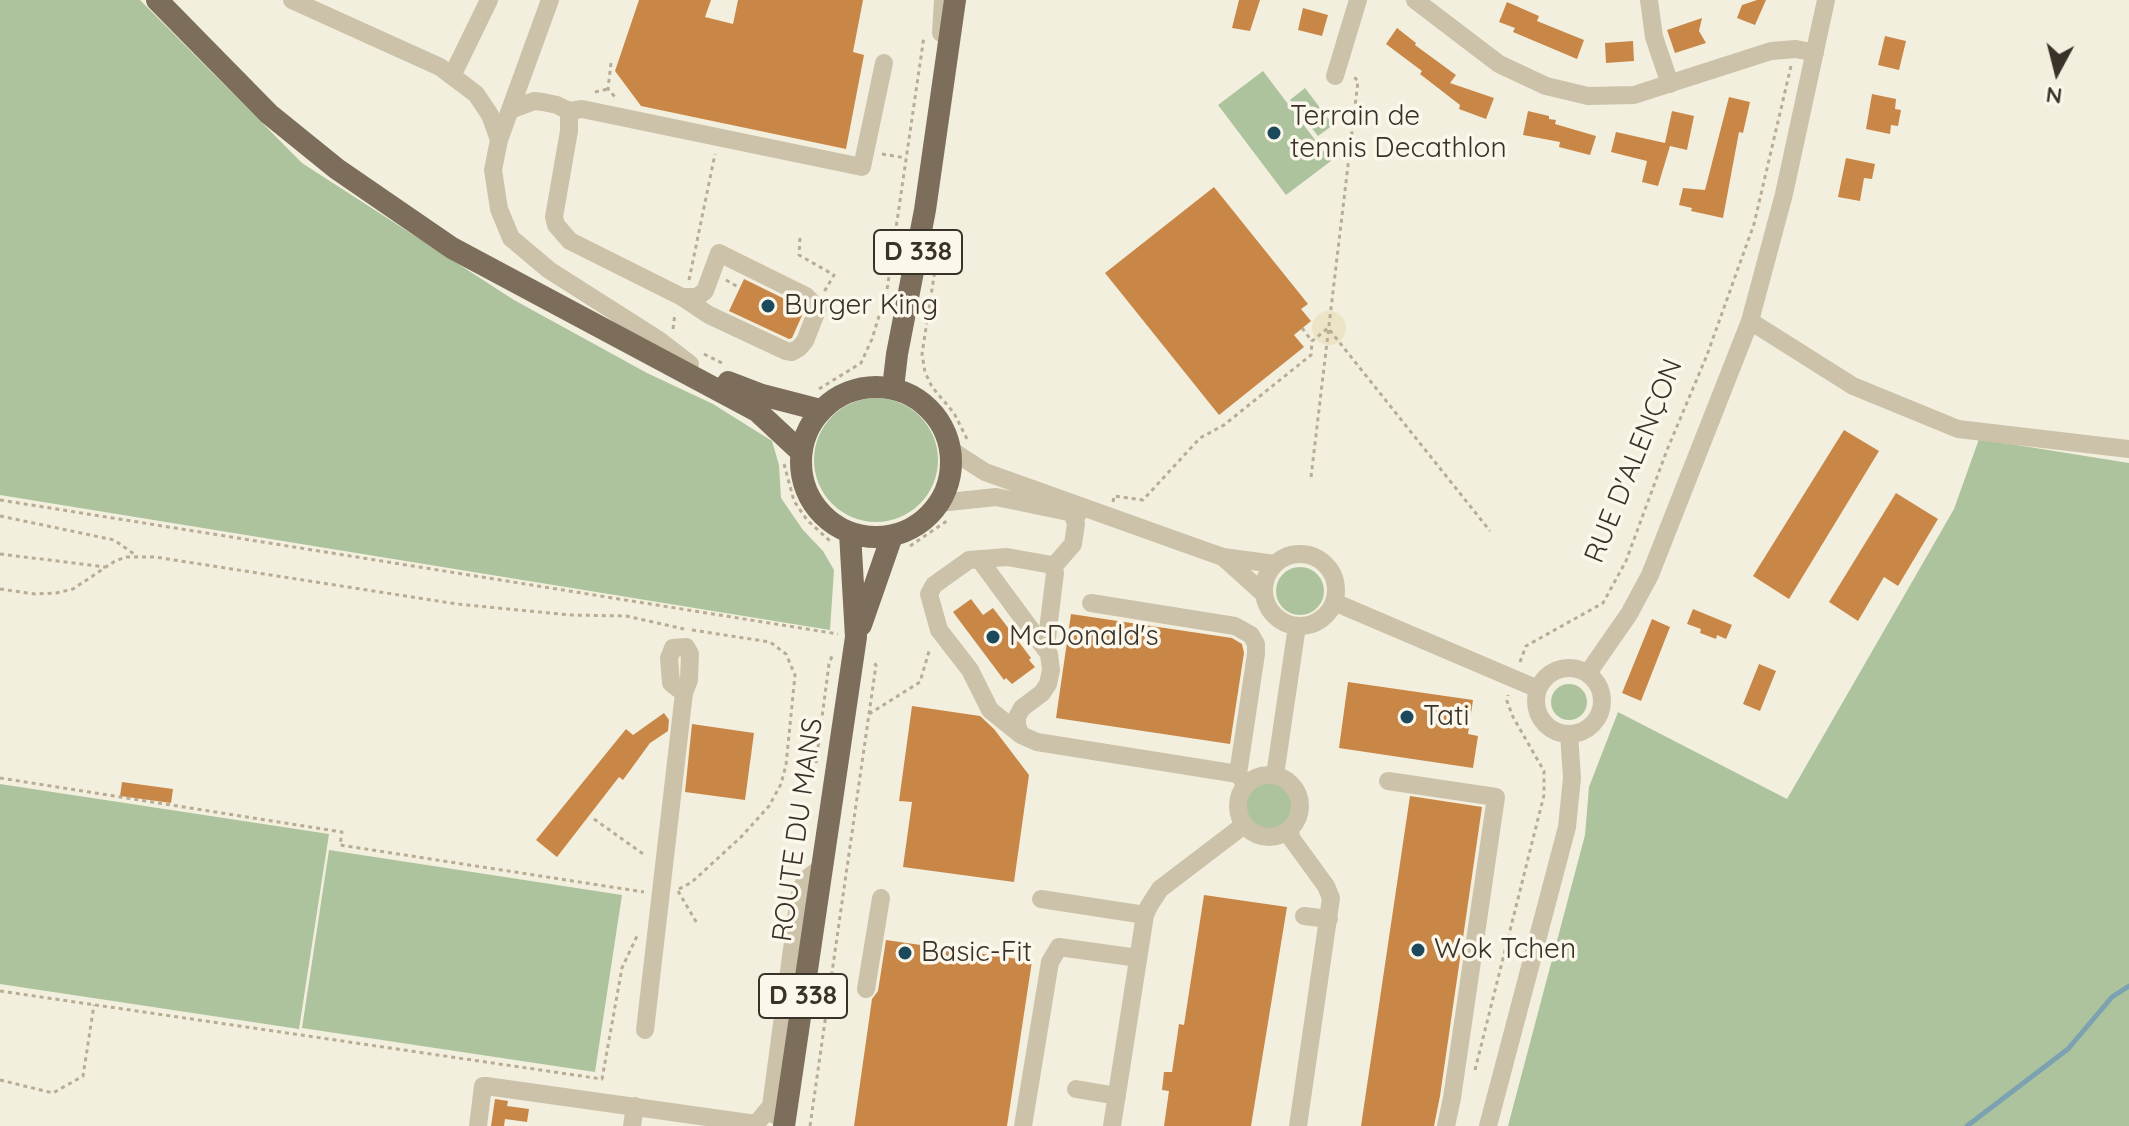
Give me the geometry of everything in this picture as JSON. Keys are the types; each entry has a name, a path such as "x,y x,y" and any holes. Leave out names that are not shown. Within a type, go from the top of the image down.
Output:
{"main road":[{"path":"157,0 269,114 337,169 452,248 757,411 791,452 810,501 842,541 871,537 901,541 910,529 944,511 951,469 961,448 932,410 914,396 893,388 874,386 820,399 762,395 718,378 695,358 408,215"},
{"name":"D 338","path":"893,388 925,210 955,0"},
{"path":"791,452 807,429 820,399"},
{"name":"ROUTE DU MANS","path":"782,1126 823,866 853,642 842,541"},
{"name":"ROUTE DU MANS","path":"853,642 901,541"}],"street":[{"path":"292,0 440,67 476,94 490,115 499,140"},
{"path":"452,76 489,0"},
{"path":"550,0 499,140 493,170 499,209 511,238 549,270 695,358"},
{"path":"938,115 943,0"},
{"path":"1336,71 1358,0"},
{"path":"1415,0 1499,64 1546,86 1588,96 1634,95 1771,51 1806,51"},
{"path":"1649,0 1654,37 1670,84"},
{"name":"RUE D'ALENÇON","path":"1588,673 1629,614 1650,575 1750,321 1784,194 1806,51 1826,0"},
{"path":"510,110 534,101 557,105 569,111 582,109 862,167 884,63"},
{"path":"569,111 569,131 554,217 556,225 570,241 778,348 792,352 799,348 816,314 816,306 806,296 719,253 705,291 697,297 682,297"},
{"path":"1750,321 1853,386 1958,429 2129,449"},
{"path":"961,448 985,472 1223,557 1275,564"},
{"path":"944,511 996,497 1136,526"},
{"path":"1046,646 1054,566 1073,544 1076,524 1072,513"},
{"path":"1223,557 1264,594 1275,616 1297,626 1320,620 1334,602 1336,584 1321,560 1303,554 1283,558 1275,564 1266,577 1264,594"},
{"path":"1054,566 1007,557 969,560 934,585 929,594 930,606 942,633 970,670 990,710 1021,735 1037,742 1242,780 1275,775 1291,784 1300,799 1299,815 1290,829 1283,834 1258,835 1244,825 1238,805 1242,780 1256,654 1256,644 1251,635 1235,626 1091,603"},
{"path":"979,559 1046,646 1051,663 1050,677 1042,693 1022,708 1017,717 1021,735"},
{"path":"1334,602 1538,689"},
{"path":"1275,775 1297,626"},
{"path":"1574,667 1588,673 1601,689 1601,710 1589,728 1569,734 1555,731 1544,722 1537,710 1538,689 1546,677 1559,669 1574,667"},
{"path":"645,1030 684,693"},
{"path":"1488,1126 1567,827 1572,778 1569,734"},
{"path":"1388,781 1496,797 1446,1126"},
{"path":"1112,1126 1145,915 1160,889 1191,876 1244,825"},
{"path":"1290,829 1291,838 1329,892 1329,919 1298,1126"},
{"path":"478,1126 483,1086 756,1124 771,1106 799,897 805,880 823,866"},
{"path":"866,989 881,898"},
{"path":"1041,899 1145,915"},
{"path":"1304,916 1329,919"},
{"path":"1023,1126 1050,962 1059,947 1138,958"},
{"path":"1076,1089 1117,1096"},
{"path":"632,1126 635,1106"},
{"path":"771,1106 782,1126"}],"path":[{"path":"820,399 861,363 887,290 924,34"},
{"name":"RUE D'ALENÇON","path":"1472,1083 1544,795 1544,771 1507,701 1513,679 1526,646 1603,603 1626,561 1667,450 1707,355 1754,224 1787,79 1806,51"},
{"path":"1311,477 1358,81 1347,69 1336,71"},
{"path":"595,92 608,89"},
{"path":"672,337 674,314 688,283 718,137"},
{"path":"800,238 799,255 834,275 816,306"},
{"path":"939,244 922,354 932,387 954,413 961,448"},
{"path":"1110,516 1114,496 1143,500 1200,438 1224,425 1311,355 1312,341 1302,328"},
{"path":"1312,341 1328,328"},
{"path":"1328,328 1490,531"},
{"path":"695,358 726,366"},
{"path":"791,452 785,477 794,501 807,520 829,541 842,541"},
{"path":"0,500 853,642 876,665 810,1126"},
{"path":"901,541 944,511"},
{"path":"0,516 114,540 137,556"},
{"path":"0,554 106,567"},
{"path":"0,589 35,594 73,589 115,561 137,556 457,604 641,618 675,627 770,642 786,654 795,675 786,765 781,784 769,806 692,882 677,890 698,925"},
{"path":"869,714 920,682 932,643 942,633"},
{"path":"853,642 872,662"},
{"path":"815,773 829,664 834,652"},
{"path":"0,778 342,832 340,845 659,894"},
{"path":"594,819 662,868"},
{"path":"0,991 602,1079 622,968 639,932"},
{"path":"0,1080 53,1093 83,1076 94,1005"}],"green space":[{"path":"0,0 140,0 302,163 514,300 647,373 713,404 772,441 779,465 781,498 803,530 823,551 834,570 830,630 0,495"},
{"name":"Terrain de tennis Decathlon","path":"1263,71 1331,161 1286,195 1218,105"},
{"path":"1305,88 1333,125 1318,136 1290,100"},
{"path":"876,398 900,402 920,416 934,436 938,460 934,484 920,504 900,518 876,522 852,518 832,504 818,484 814,460 818,436 832,416 852,402"},
{"path":"1979,439 2129,463 2129,1126 1508,1126 1585,835 1589,787 1618,712 1787,799 1954,509"},
{"path":"1300,567 1317,574 1324,591 1317,608 1300,615 1283,608 1276,591 1283,574"},
{"path":"1569,684 1582,689 1587,702 1582,715 1569,720 1556,715 1551,702 1556,689"},
{"path":"1269,783 1285,790 1292,806 1285,822 1269,829 1253,822 1246,806 1253,790"},
{"path":"0,784 329,834 299,1029 0,984"},
{"path":"329,850 622,895 595,1072 302,1028"}],"shaded area":[{"path":"1329,311 1341,316 1346,328 1341,340 1329,345 1317,340 1312,328 1317,316"}],"building":[{"path":"639,0 711,0 705,17 733,24 738,0 863,0 853,52 864,55 846,149 641,106 615,71"},
{"path":"1239,0 1260,0 1250,31 1232,28"},
{"path":"1766,0 1755,25 1737,18 1742,5"},
{"path":"1507,2 1539,16 1537,21 1584,40 1577,59 1513,32 1515,28 1499,22"},
{"path":"1303,8 1328,15 1322,36 1298,30"},
{"path":"1702,18 1699,31 1706,43 1675,53 1667,30"},
{"path":"1397,28 1456,75 1450,83 1494,98 1486,119 1459,109 1460,105 1420,74 1422,71 1386,44"},
{"path":"1885,36 1906,41 1899,70 1878,65"},
{"path":"1633,41 1634,61 1606,63 1605,43"},
{"path":"1872,94 1896,99 1895,109 1901,110 1898,126 1891,125 1890,134 1866,129"},
{"path":"1729,97 1750,102 1743,133 1739,132 1723,218 1679,205 1683,188 1705,190"},
{"path":"1528,111 1549,116 1549,119 1556,120 1555,124 1596,136 1590,155 1559,147 1560,142 1523,135"},
{"path":"1672,111 1694,116 1687,150 1670,146 1658,186 1642,182 1647,161 1611,152 1616,132 1665,143"},
{"path":"1846,158 1875,164 1872,179 1864,178 1860,201 1838,197"},
{"path":"1214,187 1308,304 1301,309 1311,321 1294,335 1304,347 1219,415 1105,273"},
{"name":"Burger King","path":"744,279 804,311 792,338 729,311"},
{"path":"1844,430 1879,451 1789,599 1753,576"},
{"path":"1896,493 1938,519 1898,586 1884,577 1858,621 1829,602"},
{"name":"McDonald's","path":"971,599 983,615 993,608 1031,658 1029,660 1035,667 1012,684 1006,678 1004,680 953,612"},
{"path":"1693,609 1732,625 1726,639 1700,633 1701,629 1687,624"},
{"path":"1071,614 1232,638 1242,644 1244,653 1230,744 1056,718"},
{"path":"1652,619 1670,627 1641,701 1622,693"},
{"path":"1759,664 1776,671 1760,711 1743,704"},
{"name":"Tati","path":"1348,682 1473,700 1468,734 1478,736 1473,768 1339,748"},
{"path":"912,706 980,716 994,729 1029,775 1014,882 903,867 912,802 899,801"},
{"path":"664,713 669,720 668,731 650,743 623,780 619,777 557,857 536,840 626,729 633,735"},
{"path":"692,724 754,733 745,800 685,792"},
{"path":"122,782 173,789 171,803 120,796"},
{"path":"1410,796 1482,807 1440,1096 1434,1126 1361,1126"},
{"path":"1204,895 1287,907 1251,1126 1164,1126 1169,1091 1162,1090 1164,1072 1172,1072 1179,1024 1184,1025"},
{"path":"886,940 1032,961 1007,1126 854,1126 872,999 878,991"},
{"path":"495,1099 508,1101 507,1106 529,1109 527,1122 505,1119 504,1126 491,1126"}],"waterway":[{"path":"1967,1126 2068,1049 2112,997 2129,986"}],"place":[{"name":"Terrain de tennis Decathlon","path":"1274,133"},
{"name":"Burger King","path":"768,306"},
{"name":"McDonald's","path":"993,637"},
{"name":"Tati","path":"1407,717"},
{"name":"Wok Tchen","path":"1418,950"},
{"name":"Basic-Fit","path":"905,953"}]}
